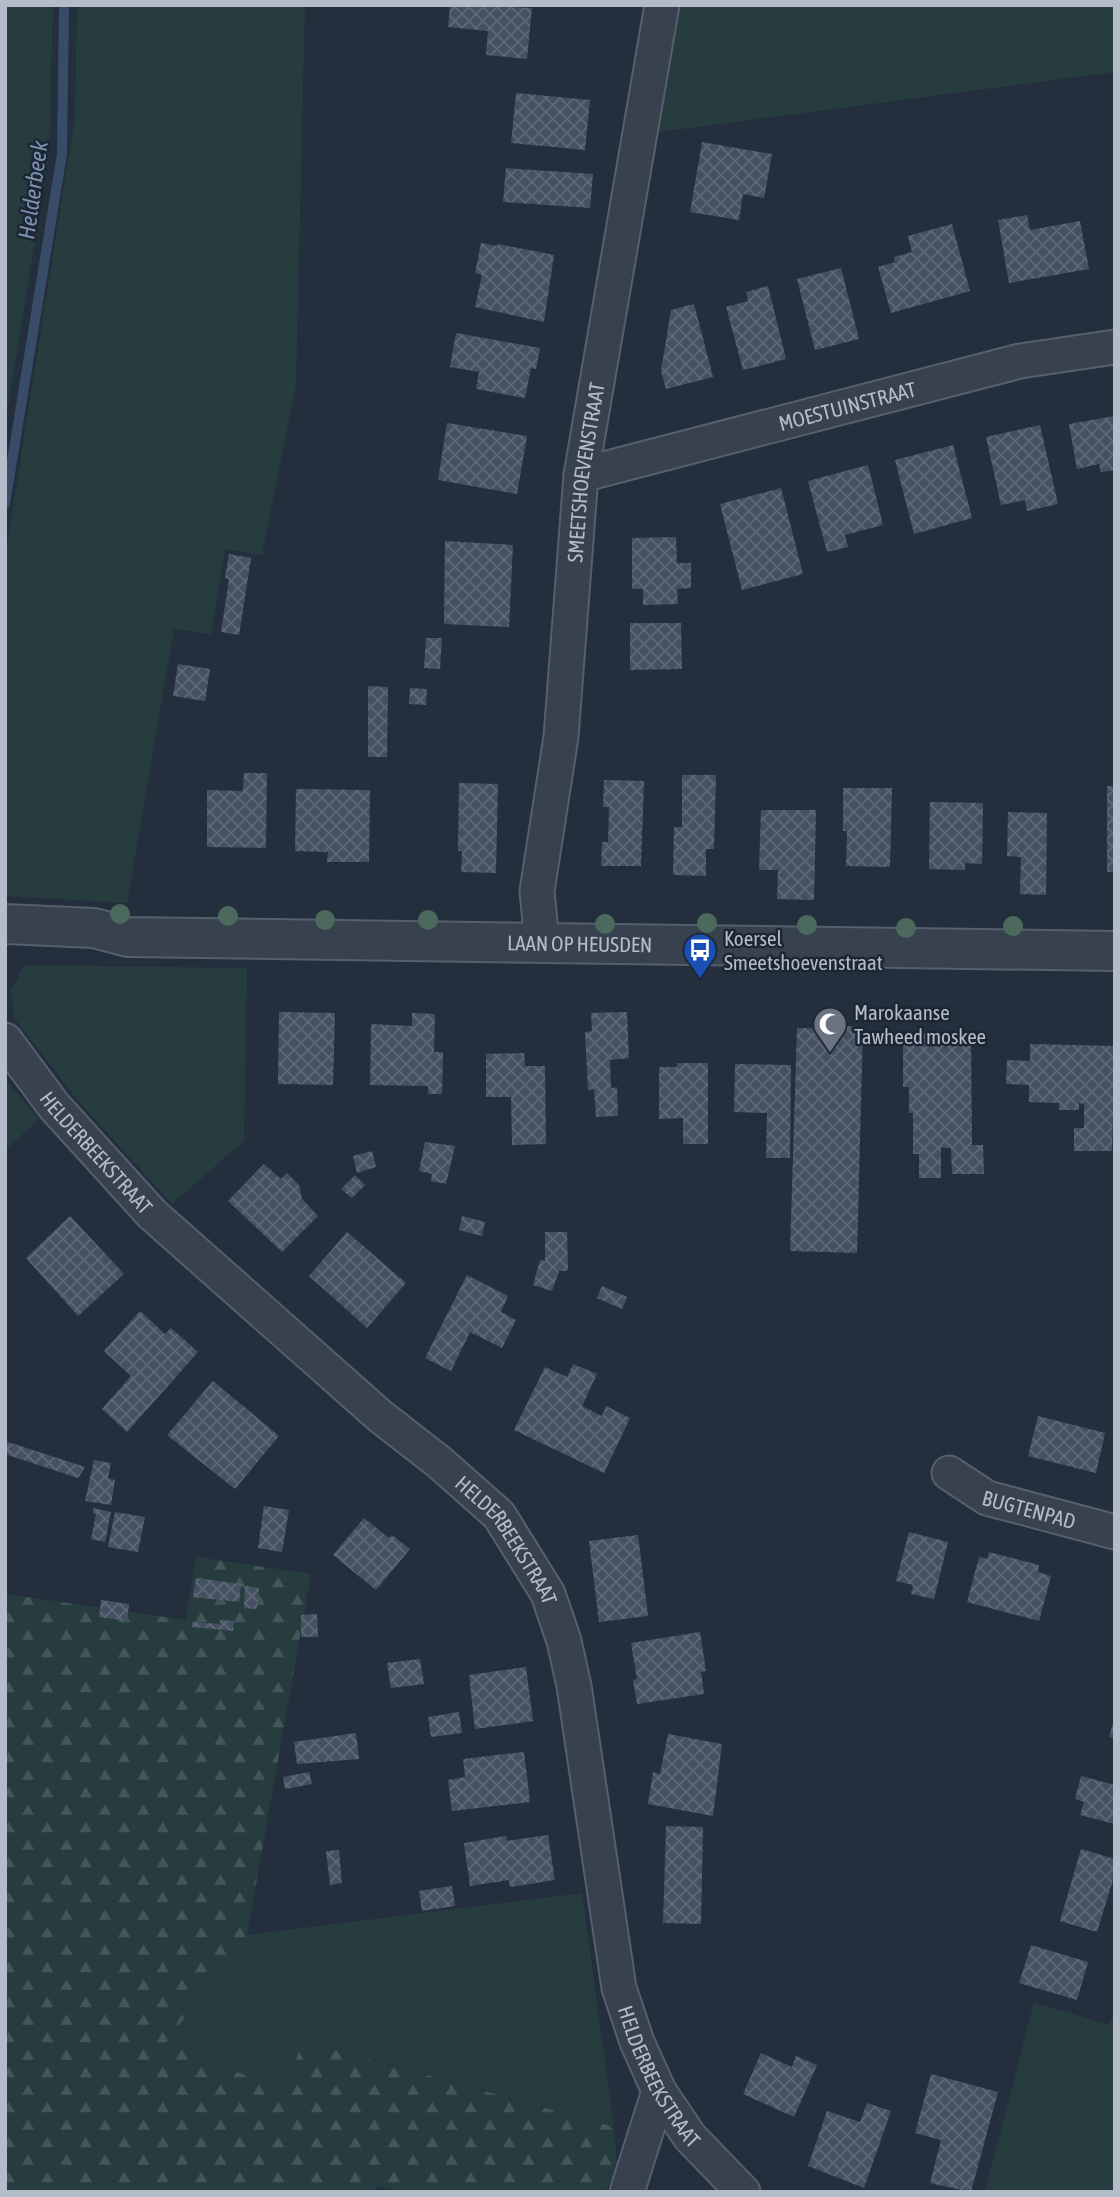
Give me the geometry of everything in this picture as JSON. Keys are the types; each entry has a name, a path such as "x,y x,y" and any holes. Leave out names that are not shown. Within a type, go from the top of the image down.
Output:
{"street":[{"name":"SMEETSHOEVENSTRAAT","path":"542,943 537,891 561,737 581,475 662,5"},
{"name":"MOESTUINSTRAAT","path":"581,475 1020,362 1115,348"},
{"name":"LAAN OP HEUSDEN","path":"5,924 94,928 128,937 1115,951"},
{"name":"LAAN OP HEUSDEN","path":"5,947 89,947 128,937"},
{"name":"HELDERBEEKSTRAAT","path":"5,1040 54,1106 152,1214 380,1416 439,1462 499,1515 548,1594 564,1642 574,1686 619,1988 636,2042 659,2091 690,2137 743,2192"},
{"name":"BUGTENPAD","path":"949,1473 987,1498 1115,1532"},
{"path":"627,2192 659,2091"}],"green space":[{"path":"5,5 53,5 49,153 5,425"},
{"path":"77,5 305,5 296,386 262,555 225,549 211,634 174,629 127,903 5,896 5,557 75,116"},
{"path":"681,5 1115,5 1115,72 659,132"},
{"path":"24,965 247,968 244,1141 172,1204 79,1102 14,1018 11,991"},
{"path":"5,1078 39,1120 5,1150"},
{"path":"196,1557 311,1574 247,1935 165,2044 289,2092 301,2040 614,2127 617,2165 606,2192 398,2192 377,2186 375,2192 5,2192 5,1594 186,1620"},
{"path":"582,1893 614,2127 302,2040 289,2092 164,2044 247,1935"},
{"path":"1034,2002 1109,2025 1115,2013 1115,2192 985,2192"}],"building":[{"path":"450,5 532,8 527,59 486,55 488,31 448,27"},
{"path":"516,93 590,100 585,150 511,143"},
{"path":"702,142 772,154 764,198 743,194 739,220 690,212"},
{"path":"506,168 593,174 590,208 503,202"},
{"path":"1027,215 1030,230 1080,221 1089,269 1009,283 998,220"},
{"path":"952,224 970,291 891,313 878,267 895,262 894,257 912,252 908,236"},
{"path":"481,243 554,255 544,322 475,307 482,275 475,273"},
{"path":"841,268 859,339 815,350 797,279"},
{"path":"768,286 786,359 743,370 726,307 748,301 746,292"},
{"path":"694,304 713,377 666,389 661,371 671,310"},
{"path":"456,333 540,348 536,369 531,368 525,398 476,389 479,372 450,367"},
{"path":"1115,416 1115,470 1101,472 1099,464 1077,469 1069,424"},
{"path":"447,423 527,436 517,494 438,480"},
{"path":"1040,425 1058,504 1027,511 1025,500 1001,505 986,437"},
{"path":"953,445 972,518 914,534 895,460"},
{"path":"868,465 883,525 845,535 848,547 827,552 808,481"},
{"path":"781,488 803,574 742,590 720,504"},
{"path":"676,537 677,563 691,563 691,588 677,589 678,604 643,605 643,589 632,589 632,538"},
{"path":"445,541 513,545 509,627 444,624"},
{"path":"229,554 251,558 239,635 221,632 229,579 225,578"},
{"path":"630,623 681,623 682,669 630,670"},
{"path":"426,638 442,638 440,669 424,668"},
{"path":"178,664 210,669 205,701 173,696"},
{"path":"368,686 388,687 387,757 368,757"},
{"path":"410,688 427,689 426,705 409,704"},
{"path":"244,773 267,773 266,848 207,847 207,790 243,791"},
{"path":"682,775 716,775 714,849 706,849 706,876 673,875 674,827 682,827"},
{"path":"604,780 644,781 641,866 601,866 602,842 608,842 609,807 603,807"},
{"path":"459,783 498,784 496,873 461,872 462,851 458,851"},
{"path":"1107,786 1115,786 1115,872 1107,872"},
{"path":"843,788 892,788 890,867 846,866 847,831 843,831"},
{"path":"296,789 370,790 369,862 327,862 328,852 295,851"},
{"path":"930,802 983,803 982,864 965,863 965,870 929,869"},
{"path":"761,810 816,810 814,900 777,899 778,870 759,870"},
{"path":"1008,812 1047,813 1046,895 1020,894 1021,857 1007,856"},
{"path":"279,1012 335,1013 333,1085 278,1084"},
{"path":"627,1012 629,1058 610,1060 611,1088 617,1087 618,1116 596,1117 594,1089 588,1090 585,1032 592,1031 591,1013"},
{"path":"412,1013 435,1014 434,1052 443,1052 442,1094 428,1094 428,1086 370,1085 371,1024 412,1026"},
{"path":"842,1025 863,1028 857,1253 790,1251 797,1028 843,1029"},
{"path":"903,1033 971,1033 972,1145 983,1145 984,1174 952,1174 951,1148 941,1148 941,1178 919,1178 919,1154 913,1154 913,1113 909,1113 909,1087 903,1087"},
{"path":"1030,1044 1115,1046 1112,1151 1074,1151 1074,1128 1084,1128 1084,1104 1079,1103 1079,1110 1059,1110 1059,1103 1029,1102 1029,1085 1006,1084 1007,1060 1030,1061"},
{"path":"524,1053 525,1066 545,1066 546,1144 512,1145 511,1097 486,1097 486,1054"},
{"path":"677,1063 708,1063 708,1144 683,1144 683,1118 659,1119 659,1067 677,1067"},
{"path":"735,1064 791,1065 790,1158 766,1158 767,1113 734,1112"},
{"path":"425,1142 455,1146 446,1184 431,1181 432,1174 419,1171"},
{"path":"372,1151 376,1167 357,1173 353,1156"},
{"path":"264,1164 281,1179 287,1173 299,1185 302,1199 318,1216 282,1252 228,1201"},
{"path":"355,1175 365,1185 352,1198 341,1189"},
{"path":"70,1216 124,1274 78,1316 26,1258"},
{"path":"462,1216 485,1222 482,1236 459,1230"},
{"path":"347,1232 406,1283 367,1328 309,1276"},
{"path":"545,1232 567,1232 567,1271 559,1271 552,1291 533,1285 540,1260 545,1261"},
{"path":"467,1275 508,1296 501,1312 516,1320 502,1348 470,1332 451,1371 425,1358"},
{"path":"602,1286 627,1297 622,1309 597,1298"},
{"path":"140,1311 165,1334 171,1328 198,1352 127,1432 102,1409 131,1376 104,1351"},
{"path":"573,1364 597,1374 582,1406 602,1416 606,1406 630,1418 604,1473 514,1430 545,1367 567,1377"},
{"path":"213,1381 279,1436 235,1489 167,1435"},
{"path":"1038,1416 1105,1433 1096,1473 1028,1456"},
{"path":"5,1441 85,1467 78,1478 5,1454"},
{"path":"94,1460 111,1463 108,1478 115,1480 111,1505 85,1501"},
{"path":"264,1506 289,1510 282,1552 258,1548"},
{"path":"93,1508 111,1512 105,1542 91,1539 96,1514 93,1513"},
{"path":"115,1512 145,1517 138,1552 108,1547"},
{"path":"364,1518 389,1538 392,1535 410,1549 376,1590 333,1555"},
{"path":"909,1532 948,1542 934,1599 911,1594 913,1585 896,1581"},
{"path":"638,1535 648,1616 599,1622 589,1541"},
{"path":"989,1552 1039,1565 1038,1572 1051,1576 1039,1621 967,1602 979,1557 987,1559"},
{"path":"196,1578 241,1584 239,1602 193,1597"},
{"path":"245,1586 259,1588 257,1609 244,1608"},
{"path":"101,1600 129,1604 127,1621 99,1617"},
{"path":"317,1614 318,1637 301,1637 301,1615"},
{"path":"220,1620 234,1621 233,1631 192,1627 192,1622 220,1624"},
{"path":"700,1632 706,1671 701,1672 704,1694 637,1704 633,1680 637,1679 631,1643"},
{"path":"420,1659 424,1684 391,1688 387,1663"},
{"path":"526,1667 533,1721 475,1729 469,1675"},
{"path":"459,1712 462,1733 431,1737 428,1717"},
{"path":"1115,1720 1115,1738 1109,1737"},
{"path":"356,1733 359,1759 297,1764 294,1742"},
{"path":"668,1734 722,1744 713,1816 648,1804 653,1772 660,1774"},
{"path":"524,1752 530,1802 452,1811 448,1780 465,1777 463,1759"},
{"path":"309,1772 312,1784 285,1789 283,1777"},
{"path":"1081,1776 1115,1785 1115,1824 1080,1815 1084,1802 1075,1799"},
{"path":"666,1826 703,1827 701,1924 663,1923"},
{"path":"548,1835 555,1880 510,1887 509,1880 470,1886 464,1843 506,1836 507,1841"},
{"path":"1081,1849 1115,1859 1115,1873 1097,1932 1060,1921"},
{"path":"339,1850 342,1883 330,1885 326,1851"},
{"path":"452,1886 455,1906 422,1911 419,1891"},
{"path":"1031,1945 1088,1962 1077,2000 1019,1983"},
{"path":"761,2053 792,2067 796,2056 817,2065 794,2117 743,2094"},
{"path":"931,2074 998,2092 971,2192 930,2183 941,2140 915,2133"},
{"path":"867,2103 891,2111 864,2188 808,2166 827,2111 860,2122"}],"waterway":[{"name":"Helderbeek","path":"5,504 62,154 64,5"}],"place":[{"name":"Koersel Smeetshoevenstraat","path":"700,980"},
{"name":"Marokaanse Tawheed moskee","path":"830,1054"}]}
